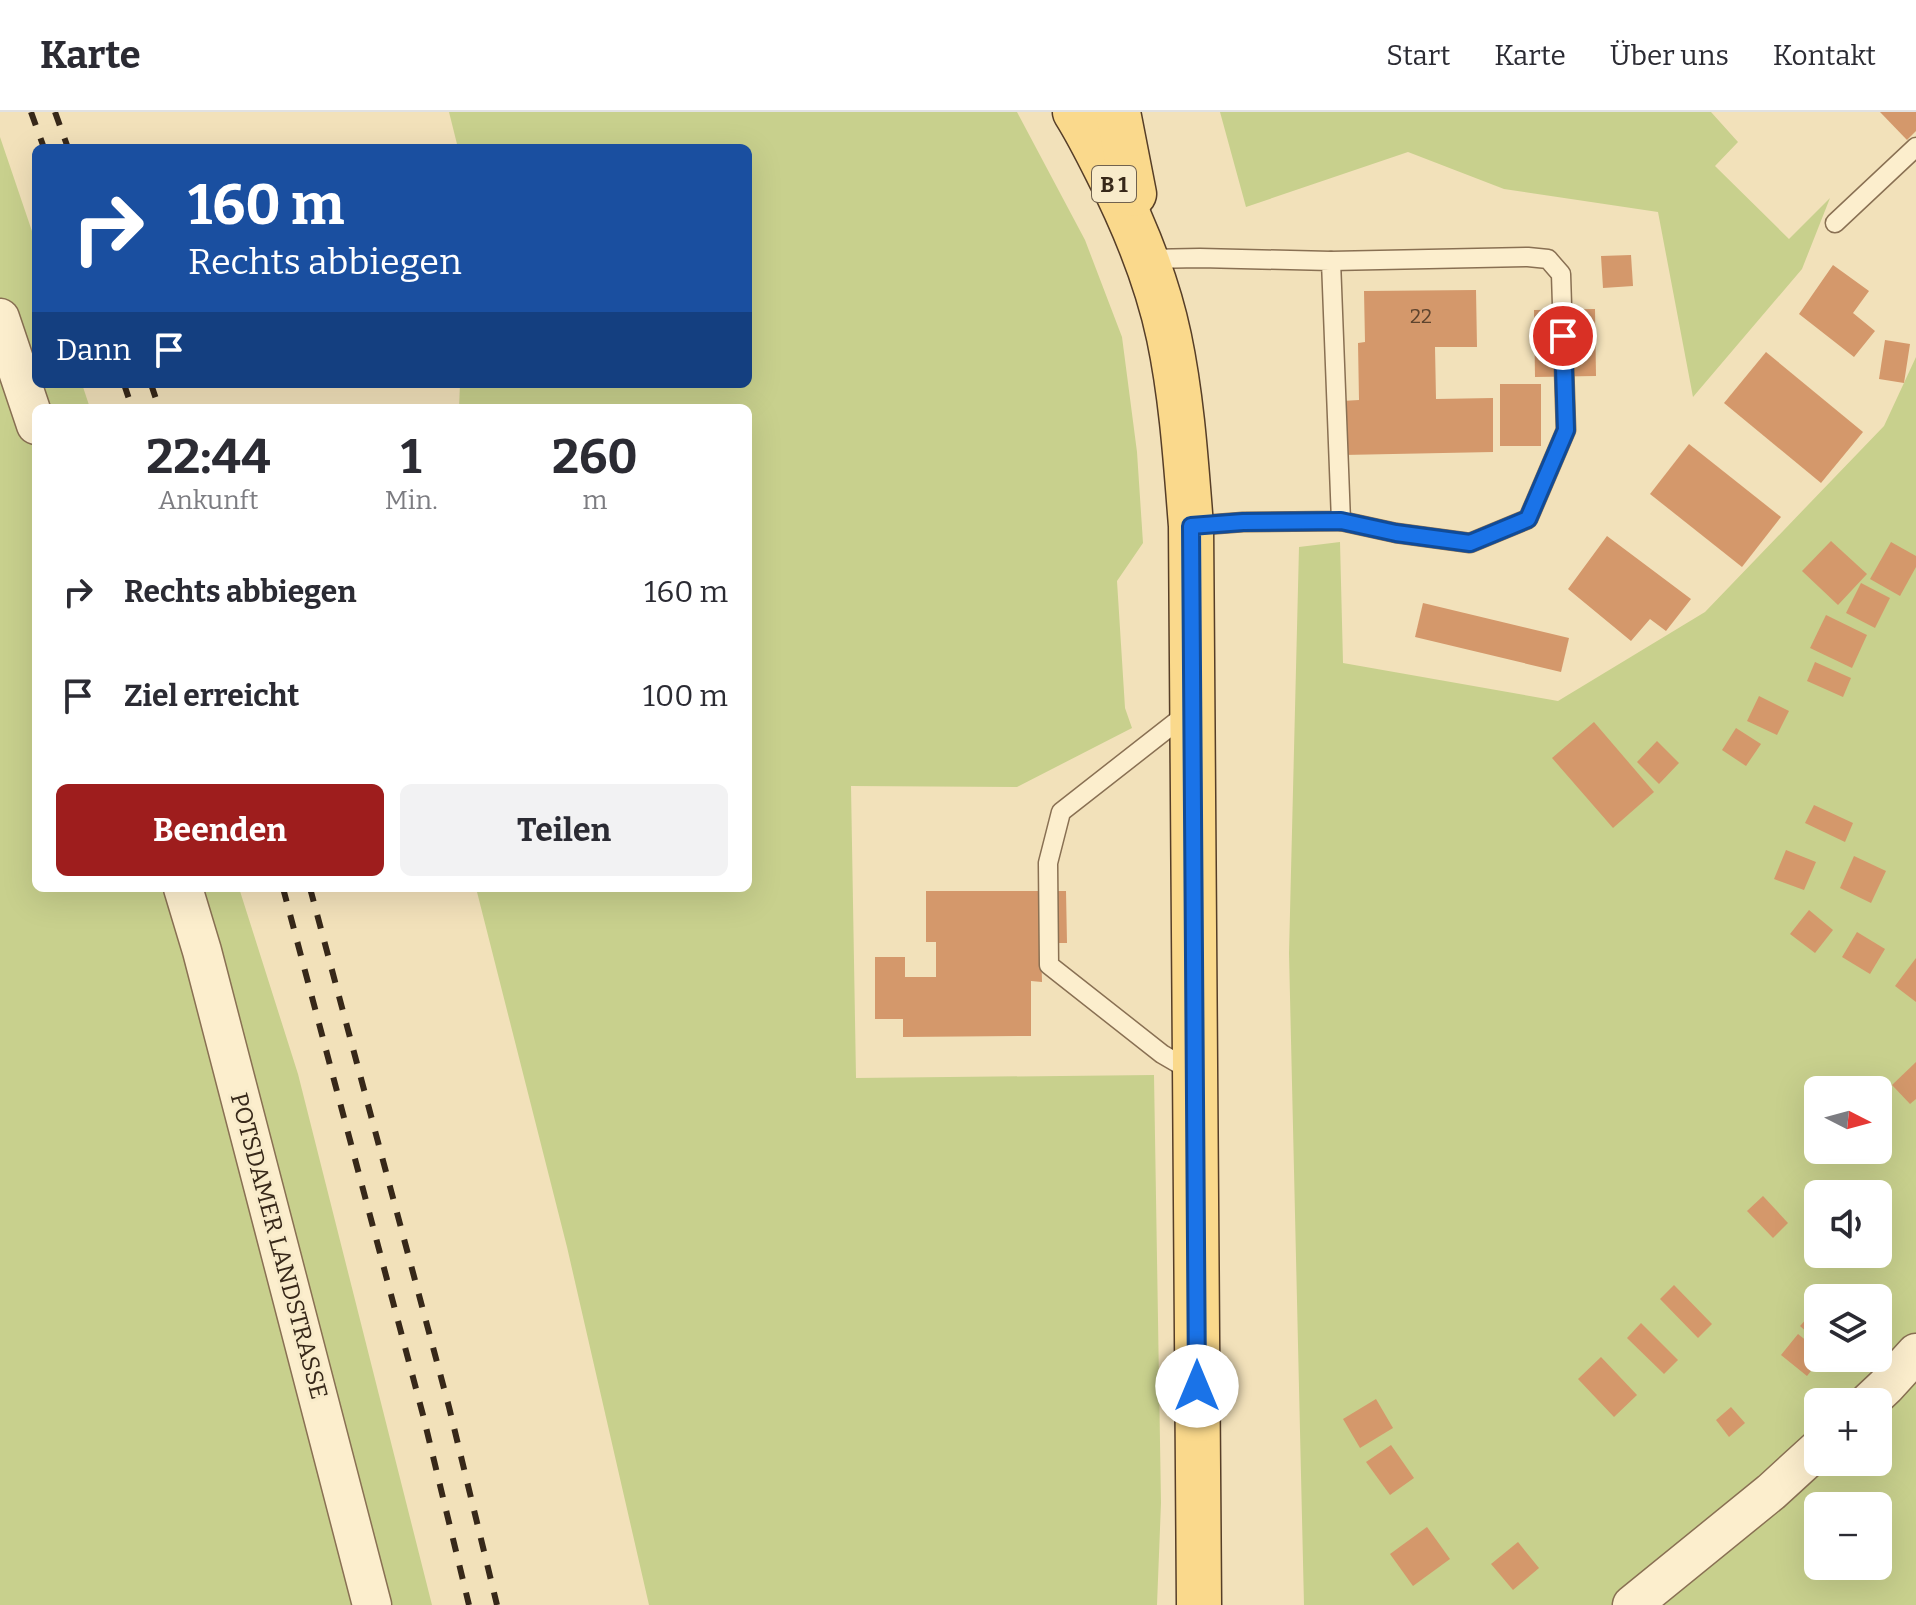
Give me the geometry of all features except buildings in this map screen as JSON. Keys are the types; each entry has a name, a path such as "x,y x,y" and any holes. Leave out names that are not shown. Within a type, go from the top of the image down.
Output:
{"main road":[{"name":"B 1","path":"1075,112 1120,197 1152,273 1176,376 1191,526 1199,1605"},
{"name":"B 1","path":"1118,112 1146,259"}],"street":[{"path":"0,318 32,413"},
{"name":"POTSDAMER LANDSTRASSE","path":"184,892 372,1605"},
{"path":"1884,1388 1916,1353"},
{"path":"1632,1605 1804,1462"}],"lane":[{"path":"1835,223 1916,147"},
{"path":"1146,259 1331,261 1528,257 1548,259 1561,274 1566,430 1528,519 1470,543 1396,533 1341,521 1191,526"},
{"path":"1331,261 1341,521"},
{"path":"1193,709 1061,812 1048,863 1048,878 1049,965 1162,1054 1196,1073"}],"green space":[{"path":"449,112 1017,112 1085,240 1122,337 1137,452 1143,543 1117,581 1125,708 1132,728 1017,787 851,786 856,1078 1154,1075 1161,1503 1157,1605 649,1605 567,1247 477,892 752,892 752,404 459,404 460,388 752,388 752,144 457,144"},
{"path":"1220,112 1711,112 1738,142 1715,166 1789,239 1830,198 1802,269 1693,397 1658,212 1504,189 1408,152 1246,207"},
{"path":"0,137 32,231 32,388 83,388 89,404 32,404 32,892 240,892 298,1074 432,1605 0,1605"},
{"path":"1916,357 1916,1605 1304,1605 1289,953 1299,547 1340,542 1343,663 1558,701 1705,612 1884,426"}],"railway":[{"path":"31,112 43,144"},
{"path":"55,112 67,144"},
{"path":"125,388 131,404"},
{"path":"152,388 158,404"},
{"path":"284,892 423,1415 469,1605"},
{"path":"311,892 449,1407 497,1605"}],"route":[{"path":"1197,1386 1191,526 1341,521 1396,533 1470,543 1528,519 1566,430 1563,336"}]}
